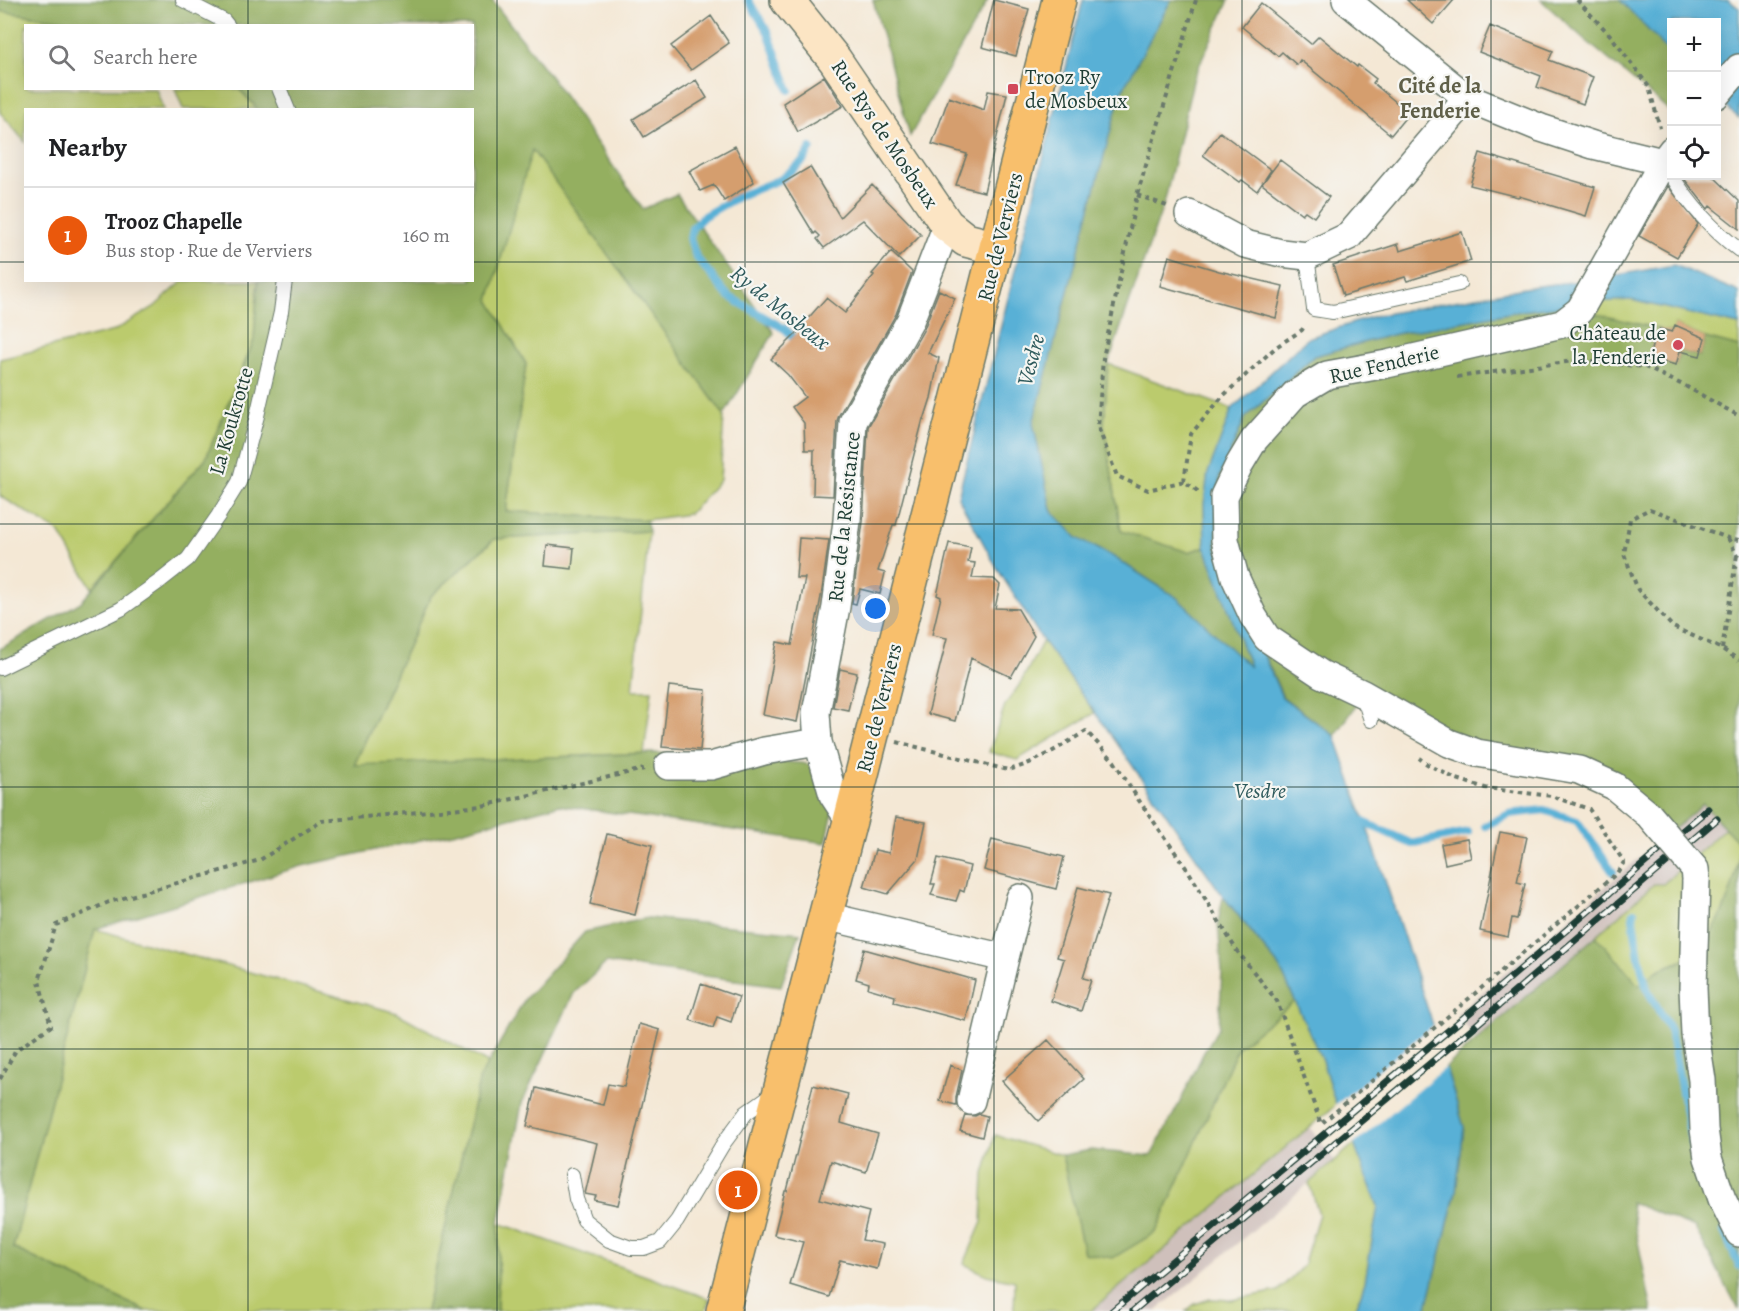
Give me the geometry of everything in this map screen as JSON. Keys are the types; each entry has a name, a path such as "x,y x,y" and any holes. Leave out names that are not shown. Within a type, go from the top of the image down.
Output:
{"main road":[{"name":"Rue Rys de Mosbeux","path":"787,0 836,60 948,225 966,240 997,248"},
{"name":"Rue de Verviers","path":"723,1311 1059,0"}],"street":[{"path":"1346,0 1467,98 1541,128 1667,165"},
{"path":"1721,89 1739,68"},
{"path":"1189,214 1245,244 1281,253 1307,256 1349,236 1467,98"},
{"name":"Rue Fenderie","path":"1667,169 1602,270 1580,310 1562,324 1327,375 1295,394 1254,440 1224,496 1225,540 1235,577 1253,616 1267,638 1321,674 1363,694 1449,743 1477,753 1579,770 1614,786 1649,815 1695,869 1693,988 1695,1034 1702,1080 1704,1129 1708,1158 1722,1199 1739,1233"},
{"name":"Rue de la Résistance","path":"850,821 833,795 818,742 816,713 837,597 857,416 910,321 948,225"},
{"path":"668,766 711,766 764,751 818,742"},
{"path":"971,1101 1020,898"},
{"path":"825,916 1005,958"}],"lane":[{"path":"183,0 226,24"},
{"path":"280,90 287,108"},
{"path":"1676,180 1719,235 1739,250"},
{"path":"1307,256 1314,309 1333,312 1459,284"},
{"name":"La Koukrotte","path":"0,669 120,609 188,559 239,482 281,312 285,282"},
{"path":"1363,694 1371,720"},
{"path":"572,1175 576,1199 584,1221 609,1240 631,1248 644,1248 660,1242 677,1221 723,1144 746,1113 780,1089"}],"path":[{"path":"1196,0 1137,195 1103,358 1098,427 1117,476 1148,489 1184,481 1200,492"},
{"path":"1578,0 1611,36 1649,87 1667,157"},
{"path":"1184,481 1191,434 1222,396 1276,347 1302,330 1314,309"},
{"path":"1453,377 1581,360 1645,367 1687,387 1739,417"},
{"path":"1739,540 1650,509 1630,519 1624,554 1638,590 1673,627 1722,649 1739,660"},
{"path":"1722,649 1738,556 1728,538"},
{"path":"871,736 1008,770 1025,766 1042,758 1086,731 1114,761 1189,872 1237,951 1277,1001 1321,1124 1617,873 1624,862 1589,809 1551,796 1485,788 1454,778 1427,764 1411,751"},
{"path":"0,1079 15,1050 51,1026 39,981 56,926 109,902 260,860 322,821 482,806 644,769 668,766"}],"shaded area":[{"path":"1703,803 1725,828 1663,884 1654,884 1477,1041 1457,1014"},
{"path":"1310,1128 1335,1161 1182,1290 1155,1311 1091,1311"}],"green space":[{"path":"0,0 492,0 552,79 643,209 677,194 774,333 724,415 532,150 489,300 526,364 506,511 646,520 649,531 494,539 431,596 354,765 654,753 802,763 842,772 826,843 558,805 457,832 302,866 95,929 13,1248 146,1311 0,1311 0,649 81,602 206,458 254,340 258,282 474,282 474,108 257,108 240,90 474,90 474,24 88,24 0,11"},
{"path":"873,0 988,0 910,136"},
{"path":"1171,0 1229,0 1194,77 1165,200 1108,364 1104,425 1121,531 1188,552 1205,547 1251,668 1176,597 1112,556 1077,538 1051,510 1033,423 1120,95"},
{"path":"1541,0 1620,0 1667,50 1667,109"},
{"path":"0,11 88,24 24,24 24,90 156,90 163,108 24,108 24,141 0,112"},
{"path":"175,90 240,90 257,108 183,108"},
{"path":"532,149 724,415 720,480 689,514 646,520 506,512 526,364 489,300"},
{"path":"182,282 258,282 254,340 206,458 92,588 59,532 0,496 0,359 114,331 154,307"},
{"path":"1631,300 1739,325 1739,347 1705,338 1675,325 1672,332 1591,313 1591,302"},
{"path":"1591,302 1592,313 1660,329 1657,339 1654,339 1649,358 1676,365 1680,351 1700,356 1705,338 1739,347 1739,843 1703,804 1659,842 1609,790 1358,703 1335,736 1283,697 1216,547 1219,478 1245,418 1314,356 1395,334 1514,312"},
{"path":"1108,364 1232,409 1208,473 1204,504 1205,547 1188,552 1121,532 1104,425"},
{"path":"649,531 633,690 652,690 644,753 354,766 431,596 495,539"},
{"path":"1043,641 1095,713 1017,760 989,752 1005,705 1020,684"},
{"path":"1725,828 1739,843 1738,858 1731,892 1717,925 1696,951 1680,962 1657,971 1639,985 1596,936 1654,884 1663,884"},
{"path":"1739,860 1739,1310 1695,1228 1630,1202 1652,1311 1426,1311 1456,1191 1464,1127 1446,1067 1596,936 1639,985 1657,971 1680,962 1695,952 1714,929 1721,916 1732,888"},
{"path":"1223,896 1280,968 1295,1001 1238,1047 1156,1232 1113,1258 1084,1253 1062,1155 1091,1150 1151,1156 1219,1027 1222,971 1218,923"},
{"path":"648,918 800,933 781,986 606,963 574,993 522,1103 499,1223 497,1311 426,1311 480,1077 525,999 585,932"},
{"path":"95,929 397,1013 488,1063 480,1077 426,1311 146,1311 13,1248"},
{"path":"1295,1001 1322,1060 1336,1105 1091,1311 1014,1311 1015,1281 987,1275 964,1264 982,1222 984,1174 995,1135 1062,1155 1084,1253 1156,1232 1238,1047"},
{"path":"1354,1144 1378,1206 1365,1282 1355,1311 1186,1311 1195,1304 1210,1299 1232,1300 1278,1291 1303,1266 1319,1214 1309,1183"},
{"path":"499,1223 710,1299 705,1311 497,1311"}],"water":[{"name":"Vesdre","path":"1083,0 1171,0 1120,95 1033,423 1051,510 1077,538 1112,556 1176,597 1250,667 1205,547 1204,504 1208,473 1232,409 1308,338 1374,316 1530,287 1589,280 1674,265 1739,292 1739,325 1631,300 1591,302 1514,312 1395,334 1314,356 1245,418 1219,478 1216,547 1282,697 1335,736 1433,1025 1464,1127 1456,1191 1426,1311 1355,1311 1365,1282 1378,1206 1336,1105 1322,1060 1280,968 1223,896 1043,641 997,568 958,497"},
{"path":"1620,0 1729,0 1739,8 1739,118 1721,102 1721,18 1667,18 1667,50"}],"pier":[{"path":"1436,1023 1448,1065 1352,1146 1333,1107"}],"building":[{"path":"994,0 1029,9 1016,56 982,47"},
{"path":"1407,0 1454,0 1433,24"},
{"path":"1261,3 1311,44 1319,36 1357,67 1358,65 1376,79 1373,83 1409,113 1391,135 1300,60 1297,65 1282,52 1278,56 1242,27"},
{"path":"711,16 729,43 691,70 671,46"},
{"path":"1490,26 1553,51 1549,60 1593,77 1583,104 1537,87 1541,76 1479,52"},
{"path":"824,76 843,106 798,132 783,103"},
{"path":"696,80 707,98 644,137 633,119"},
{"path":"988,91 1007,94 984,192 956,185 967,154 932,144 949,97 984,110"},
{"path":"1220,132 1271,170 1257,191 1242,180 1240,182 1203,155"},
{"path":"735,146 754,182 724,201 714,185 700,191 689,171"},
{"path":"1480,153 1595,187 1586,216 1519,196 1470,185"},
{"path":"1280,160 1329,197 1314,217 1305,211 1302,214 1262,184"},
{"path":"810,167 840,217 872,185 921,235 899,257 863,220 824,248 817,239 820,236 816,232 814,234 783,183"},
{"path":"1685,180 1717,180 1739,201 1739,229 1710,206 1708,209"},
{"path":"1668,186 1698,224 1677,257 1639,236"},
{"path":"1462,232 1471,261 1407,281 1405,277 1343,296 1333,265 1398,244 1400,251"},
{"path":"891,252 912,272 896,314 839,415 833,496 813,495 814,450 805,450 804,423 792,407 805,397 788,375 771,359 798,332 826,298 845,313 874,275 872,274"},
{"path":"1169,256 1283,286 1276,318 1160,286"},
{"path":"939,290 955,298 928,353 939,358 931,398 923,419 896,525 893,525 878,571 885,573 880,594 860,589 856,604 852,603 863,522 868,427 924,329"},
{"name":"Château de la Fenderie","path":"1675,325 1705,338 1700,356 1680,351 1676,365 1649,358 1654,338 1657,339 1660,329 1672,332"},
{"path":"799,538 829,540 821,597 797,722 763,715 777,642 792,645 805,578 796,578"},
{"path":"949,543 971,547 968,562 975,563 972,578 994,579 1000,585 995,608 1018,609 1034,636 1011,677 971,658 955,721 928,714 947,638 932,635 941,597 937,595"},
{"path":"547,545 574,548 572,569 545,566"},
{"path":"840,669 857,673 848,710 833,707"},
{"path":"669,686 706,690 700,750 662,747"},
{"path":"896,817 926,822 918,859 888,894 864,887 875,850 889,853"},
{"path":"1500,832 1527,837 1517,882 1525,884 1517,919 1512,918 1508,937 1480,931"},
{"path":"607,834 652,845 635,915 590,904"},
{"path":"992,839 1064,857 1056,889 984,870"},
{"path":"1467,839 1471,858 1445,864 1441,844"},
{"path":"938,858 970,866 964,892 960,890 956,901 931,895 935,884 931,884"},
{"path":"1078,887 1109,895 1083,978 1091,980 1081,1011 1051,1001 1064,959 1057,957"},
{"path":"864,949 975,980 966,1021 894,1002 895,996 868,988 869,983 856,979"},
{"path":"701,984 739,997 731,1022 717,1017 713,1028 690,1020"},
{"path":"639,1024 660,1030 618,1205 594,1200 596,1196 585,1194 597,1143 527,1126 536,1088 603,1105 608,1084 624,1087"},
{"path":"1048,1040 1084,1079 1038,1121 1002,1081"},
{"path":"950,1065 962,1070 956,1105 940,1101"},
{"path":"813,1085 848,1094 841,1123 878,1134 866,1172 831,1161 820,1199 869,1212 862,1240 883,1244 877,1269 840,1260 829,1297 790,1285 803,1242 774,1235"},
{"path":"965,1115 987,1116 982,1137 960,1131"}],"waterway":[{"name":"Ry de Mosbeux","path":"748,0 768,32 789,90"},
{"name":"Ry de Mosbeux","path":"800,344 785,329 728,296 696,257 690,239 692,228 704,216 737,197 781,179 803,161 811,148"},
{"path":"1485,826 1509,814 1544,810 1577,821 1613,872"},
{"path":"1359,820 1412,844 1468,832"},
{"path":"1634,912 1639,957 1647,989 1670,1030 1695,1160"},
{"path":"1724,1232 1739,1266"}],"railway":[{"path":"1112,1311 1461,1020 1708,809"},
{"path":"1133,1311 1469,1031 1717,819"}],"place":[{"name":"Trooz Ry de Mosbeux","path":"1013,89"},
{"name":"Château de la Fenderie","path":"1678,345"},
{"name":"Trooz Chapelle","path":"738,1190"}],"district":[{"name":"Cité de la Fenderie","path":"1440,98"}]}
